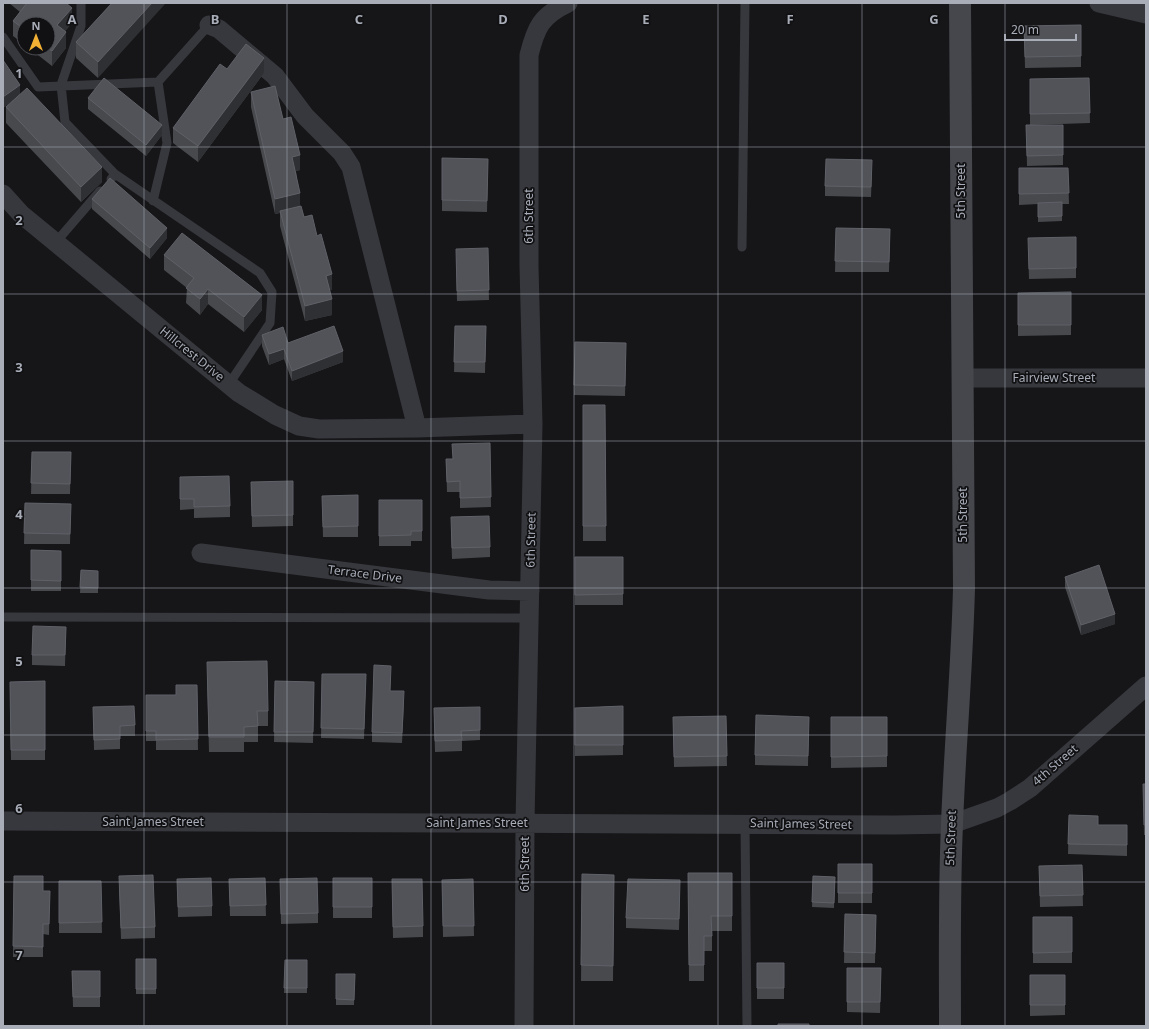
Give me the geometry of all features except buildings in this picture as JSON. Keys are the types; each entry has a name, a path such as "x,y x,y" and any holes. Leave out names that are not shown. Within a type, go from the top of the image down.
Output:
{"main road":[{"name":"5th Street","path":"950,1026 950,886 964,588 960,3"}],"street":[{"name":"6th Street","path":"524,1026 525,823 533,424 529,266 529,55 533,37 538,25 554,10 568,3"},
{"path":"1099,3 1146,14"},
{"path":"209,25 219,29 275,76 305,116 342,153 351,167 417,428"},
{"name":"Hillcrest Drive","path":"3,194 21,214 239,393 275,415 299,426 319,429 417,428 533,424"},
{"name":"Fairview Street","path":"962,378 1146,378"},
{"name":"Terrace Drive","path":"201,553 450,586 489,590 530,591"},
{"name":"4th Street","path":"952,824 997,808 1030,788 1146,686"},
{"name":"Saint James Street","path":"3,822 952,824"}],"lane":[{"path":"81,3 81,26 61,85 65,122 115,174 260,274 272,292 270,323 229,384"},
{"path":"742,247 745,3"},
{"path":"3,37 38,87 158,82 209,25"},
{"path":"153,200 167,143 158,82"},
{"path":"56,242 115,174"},
{"path":"3,617 529,618"},
{"path":"745,824 747,1026"}]}
